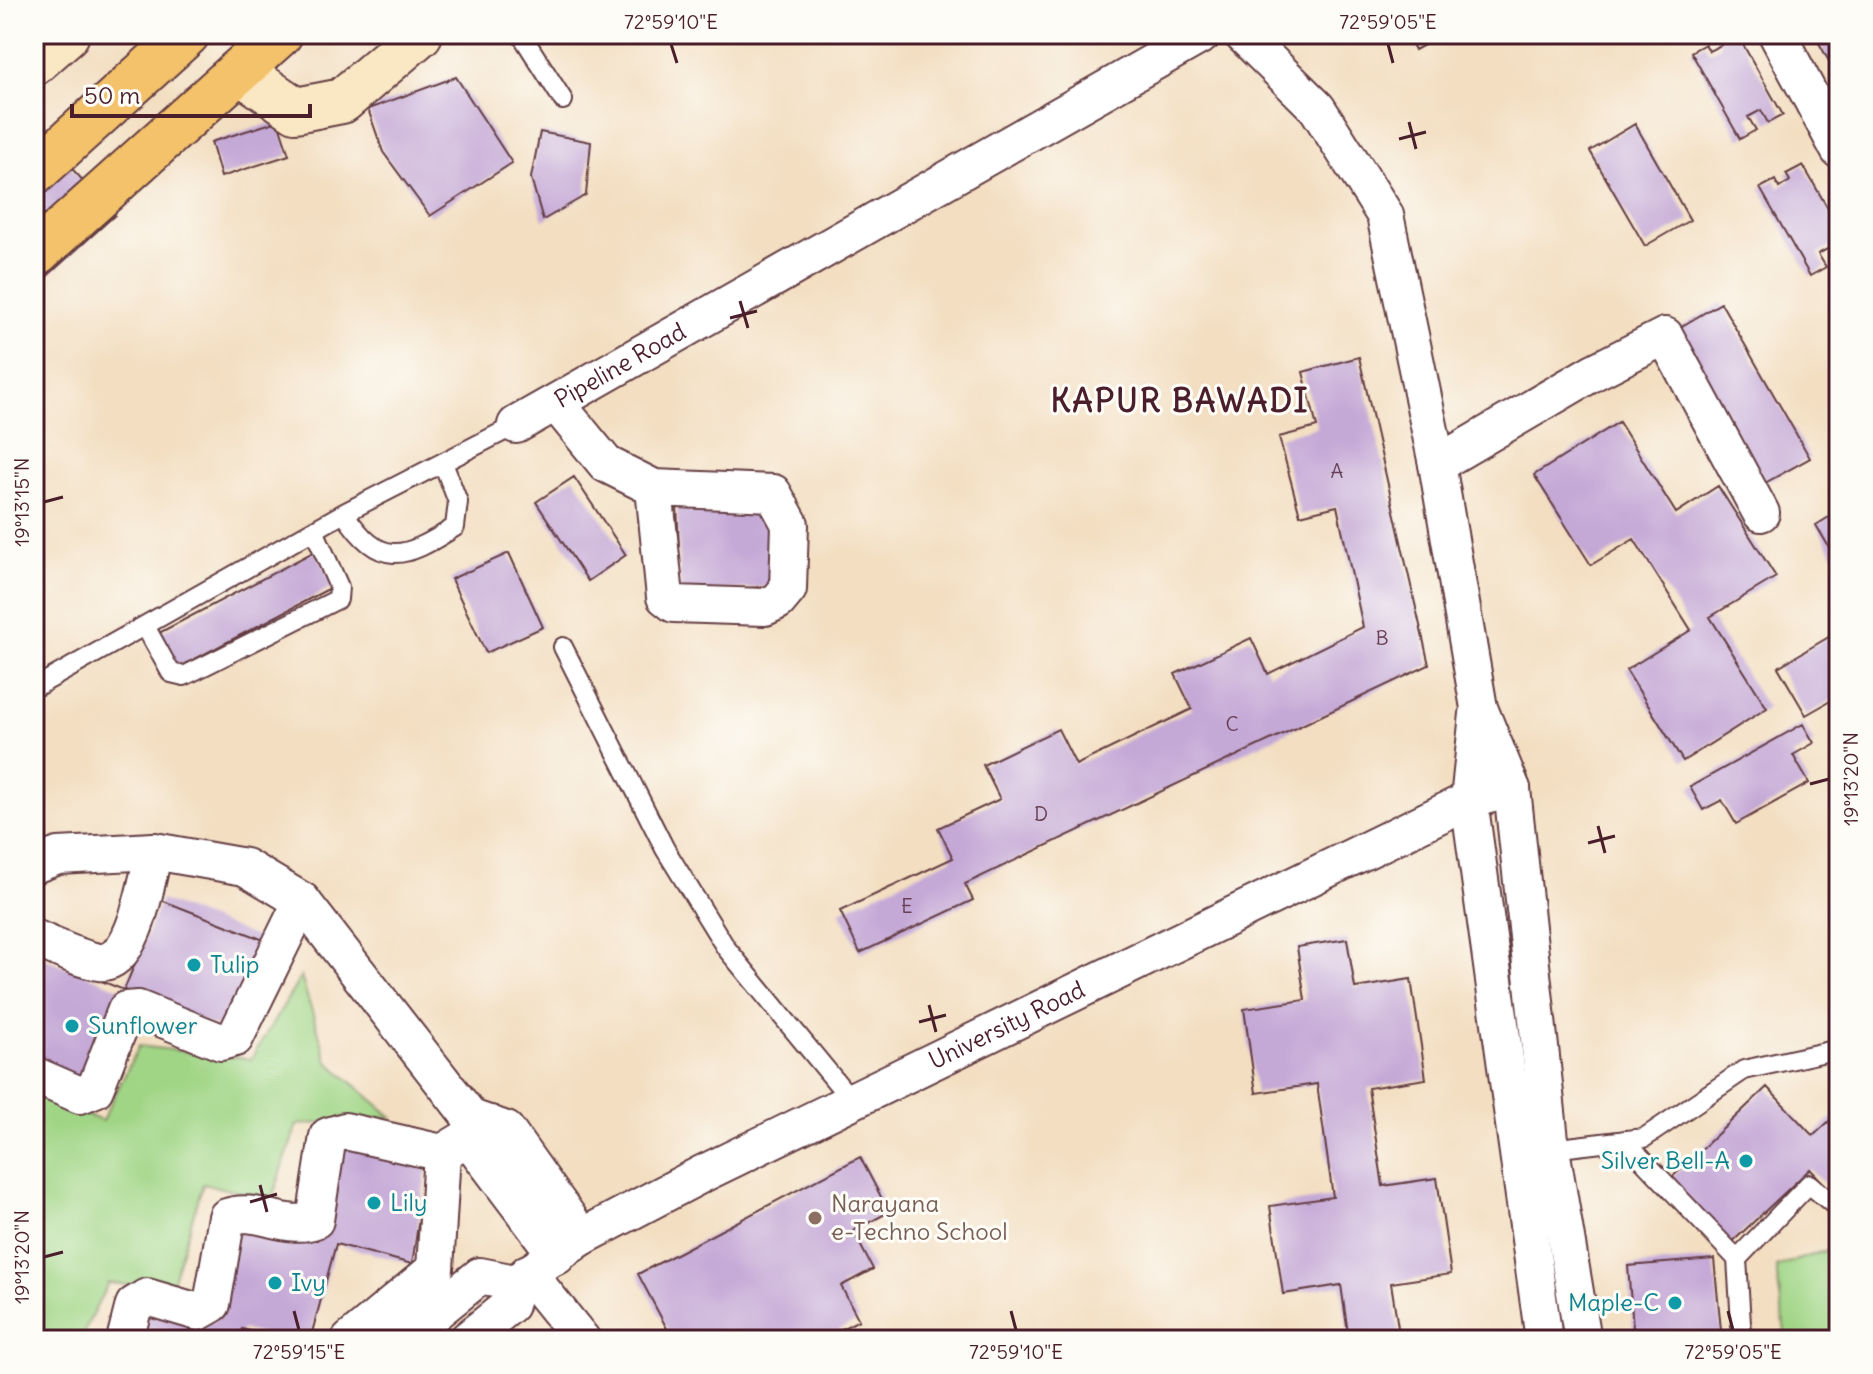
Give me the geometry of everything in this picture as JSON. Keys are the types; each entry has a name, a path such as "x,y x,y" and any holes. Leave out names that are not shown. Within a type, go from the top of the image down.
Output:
{"highway":[{"path":"34,173 187,34"},
{"path":"34,255 280,34"},
{"path":"124,91 167,135"}],"street":[{"path":"34,63 67,34"},
{"path":"239,71 296,110 342,101 420,34"},
{"name":"Pipeline Road","path":"516,425 1203,34"},
{"path":"1242,34 1317,108 1385,215 1437,464 1479,708 1512,789 1551,1149 1583,1340"},
{"path":"1777,34 1839,150"},
{"path":"1437,464 1594,372 1665,336 1761,513"},
{"path":"556,403 606,464 654,488 773,493 790,524 788,589 778,601 765,607 674,604 665,597 654,488"},
{"path":"1479,708 1469,800 1544,1340"},
{"name":"University Road","path":"546,1262 852,1101 1469,800 1512,789"},
{"path":"34,938 100,962 115,959 130,941 154,851"},
{"path":"34,865 58,856 154,851 245,867 302,901 478,1125 506,1130 521,1147 546,1262 582,1340"},
{"path":"34,1075 80,1095 95,1089 126,1010 138,1009 221,1042 235,1038 302,901"},
{"path":"350,1340 435,1269 442,1153 478,1125"},
{"path":"125,1340 134,1305 147,1297 198,1312 212,1304 227,1217 243,1212 301,1225 315,1220 328,1136 345,1131 442,1153"},
{"path":"401,1340 480,1276 546,1262"},
{"path":"467,1340 510,1305 546,1262"}],"lane":[{"path":"521,34 563,100"},
{"name":"Pipeline Road","path":"34,688 344,513 516,425"},
{"path":"344,513 361,539 381,554 399,555 438,538 455,527 458,502 443,463"},
{"path":"145,626 171,673 184,676 338,599 339,587 314,530"},
{"path":"563,647 665,849 726,948 852,1101"},
{"path":"1551,1149 1644,1138 1744,1070 1839,1049"},
{"path":"1624,1140 1737,1259 1742,1340"},
{"path":"1737,1259 1809,1184 1839,1209"}],"green space":[{"path":"301,977 328,1062 392,1117 297,1125 272,1199 203,1184 170,1289 108,1283 80,1340 34,1340 34,1095 102,1121 139,1046 251,1059"},
{"path":"1839,1246 1839,1340 1786,1340 1776,1267"}],"building":[{"path":"1407,34 1444,34 1415,50"},
{"path":"1737,34 1783,115 1768,123 1761,110 1748,117 1756,130 1740,139 1691,52 1705,44 1709,51 1721,45 1716,37"},
{"path":"1814,34 1839,34 1839,55 1829,61"},
{"path":"456,77 512,163 430,216 383,152 368,109"},
{"path":"278,121 289,155 221,177 211,142"},
{"path":"1635,124 1690,220 1645,246 1590,151"},
{"path":"540,132 591,142 586,195 543,220 531,178"},
{"path":"50,145 115,215 34,288 34,159"},
{"path":"1803,165 1839,228 1839,262 1831,247 1818,254 1826,267 1810,276 1760,188 1775,180 1779,188 1790,181 1786,174"},
{"path":"1721,303 1810,458 1765,483 1677,329"},
{"path":"1359,357 1429,665 965,884 973,900 860,953 840,911 953,858 938,828 1000,799 983,765 1058,729 1076,765 1192,709 1175,674 1251,638 1268,674 1363,627 1337,506 1300,515 1279,437 1317,427 1303,372"},
{"path":"1619,422 1676,513 1718,486 1776,577 1710,617 1767,708 1683,761 1626,670 1691,630 1634,539 1591,565 1534,475"},
{"path":"574,477 626,555 588,581 536,502"},
{"path":"770,499 774,586 681,594 677,505"},
{"path":"1839,511 1839,564 1816,525"},
{"path":"315,551 334,586 176,669 157,634"},
{"path":"509,553 543,627 486,653 451,579"},
{"path":"1839,631 1839,696 1806,715 1778,667"},
{"path":"1803,724 1814,743 1793,755 1809,783 1736,824 1722,800 1703,810 1690,787"},
{"name":"Tulip","path":"161,900 264,940 227,1031 124,990"},
{"path":"1347,939 1355,988 1411,979 1426,1079 1368,1088 1383,1186 1437,1178 1451,1274 1391,1283 1400,1340 1349,1340 1341,1285 1283,1294 1270,1206 1333,1197 1317,1084 1256,1093 1244,1009 1305,1000 1297,947"},
{"name":"Sunflower","path":"34,954 124,990 87,1082 34,1061"},
{"name":"Silver Bell-A","path":"1767,1087 1813,1136 1839,1112 1839,1199 1810,1169 1729,1245 1668,1181"},
{"path":"344,1135 427,1167 412,1264 336,1244 310,1340 284,1340 242,1329 239,1340 138,1340 147,1305 214,1322 241,1220 317,1240"},
{"name":"Narayana e-Techno School","path":"860,1157 889,1212 853,1231 873,1269 841,1286 859,1320 820,1340 673,1340 638,1274"},
{"name":"Maple-C","path":"1714,1259 1722,1340 1634,1340 1628,1266"}],"place":[{"name":"Tulip","path":"194,965"},
{"name":"Sunflower","path":"72,1026"},
{"name":"Silver Bell-A","path":"1746,1161"},
{"name":"Lily","path":"374,1203"},
{"name":"Narayana e-Techno School","path":"815,1218"},
{"name":"Ivy","path":"275,1283"},
{"name":"Maple-C","path":"1675,1303"}],"district":[{"name":"KAPUR BAWADI","path":"1180,401"}]}
